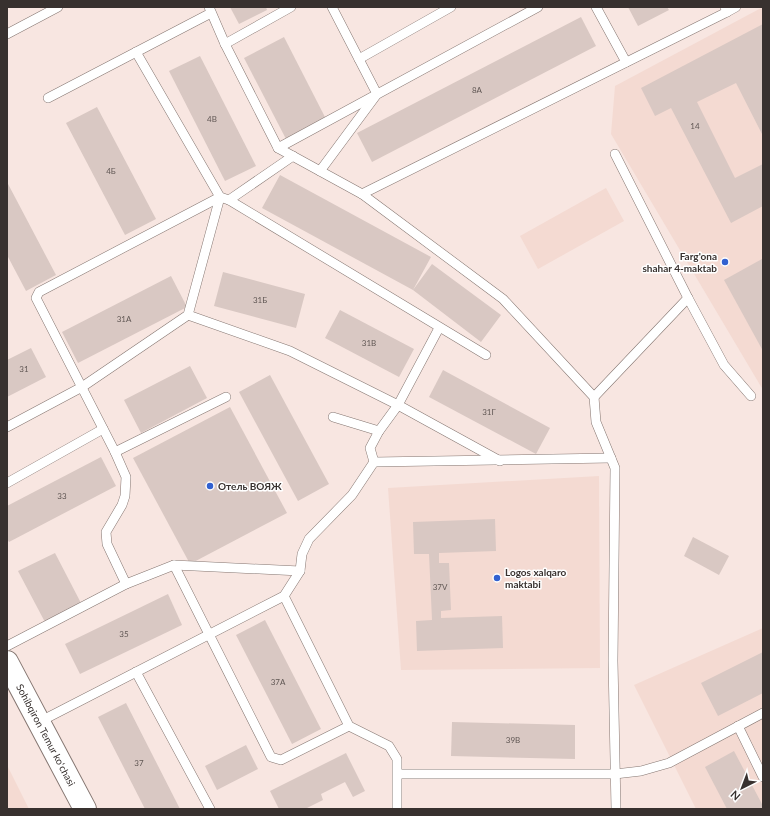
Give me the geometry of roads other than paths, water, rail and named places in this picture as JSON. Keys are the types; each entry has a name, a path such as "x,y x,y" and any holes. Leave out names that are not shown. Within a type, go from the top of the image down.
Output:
{"main road":[{"name":"Sohibqiron Temur koʻchasi","path":"7,662 86,809"}],"lane":[{"path":"7,34 58,7"},
{"path":"225,44 291,7"},
{"path":"332,7 377,94"},
{"path":"359,59 451,7"},
{"path":"278,148 538,7"},
{"path":"596,7 626,62"},
{"path":"362,194 626,62 726,10 736,7"},
{"path":"48,98 136,52 210,10 225,44 278,148 362,194 503,299 594,397 596,422 615,468 613,661 616,809"},
{"path":"136,52 220,197 229,200 486,355"},
{"path":"320,170 377,94"},
{"path":"615,154 688,298 724,365 751,396"},
{"path":"229,200 293,156"},
{"path":"7,427 82,387 188,315 220,197"},
{"path":"126,584 107,544 106,532 126,496 126,477 115,452 36,298 39,292 220,197"},
{"path":"594,397 688,298"},
{"path":"188,315 290,351 398,405 500,461"},
{"path":"39,722 284,596 300,571 302,554 309,539 352,495 374,462 370,448 379,431 398,405 439,328"},
{"path":"115,452 226,397"},
{"path":"333,417 379,431"},
{"path":"7,483 103,429"},
{"path":"374,462 611,458"},
{"path":"7,646 126,584 174,565 300,571"},
{"path":"174,565 271,757 281,760 349,726"},
{"path":"284,596 349,726 389,746 397,759 397,809"},
{"path":"136,672 210,809"},
{"path":"398,774 615,774 641,771 669,763 763,714"},
{"path":"738,726 763,777"}],"place":[{"name":"Farg'ona shahar 4-maktab","path":"725,262"},
{"name":"Отель ВОЯЖ","path":"210,486"},
{"name":"Logos xalqaro maktabi","path":"497,578"}]}
